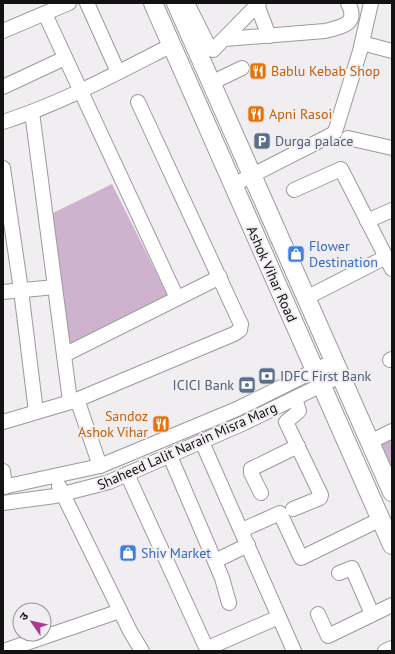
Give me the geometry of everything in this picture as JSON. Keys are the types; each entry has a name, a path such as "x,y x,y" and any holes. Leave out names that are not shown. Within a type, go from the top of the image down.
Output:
{"main road":[{"name":"Ashok Vihar Road","path":"153,3 392,545"},
{"name":"Ashok Vihar Road","path":"186,4 212,83 392,492"}],"street":[{"path":"3,31 69,3"},
{"path":"87,3 118,72"},
{"path":"225,39 325,31 346,24 352,18 348,3"},
{"path":"234,185 335,132 362,43 371,3"},
{"path":"186,4 211,49 214,50 258,4 269,36"},
{"path":"45,14 177,298"},
{"path":"362,43 392,51"},
{"path":"3,122 32,112 80,91 172,45"},
{"path":"3,87 65,58"},
{"path":"212,83 242,68"},
{"path":"3,422 72,401 227,337 240,330 241,324 220,277 138,102"},
{"path":"32,112 64,354 72,401"},
{"path":"348,138 392,148"},
{"path":"3,168 21,290 36,412"},
{"path":"294,190 341,169 389,263 306,298"},
{"path":"367,221 392,210"},
{"path":"64,354 220,277"},
{"path":"3,292 55,287"},
{"name":"Shaheed Lalit Narain Misra Marg","path":"4,487 100,466 237,409 318,378 338,368"},
{"name":"Shaheed Lalit Narain Misra Marg","path":"3,504 91,488 127,474 202,442 295,398 318,378"},
{"path":"293,509 320,498 321,495 286,422 299,411 295,398"},
{"path":"72,401 79,405 100,466"},
{"path":"370,442 392,431"},
{"path":"202,442 294,651"},
{"path":"261,493 251,473 251,469 298,446"},
{"path":"170,456 222,578 229,603"},
{"path":"3,471 4,487"},
{"path":"127,474 204,645 210,648 279,617"},
{"path":"55,476 62,494 120,611 142,651"},
{"path":"242,530 280,513 301,558 381,519"},
{"path":"215,561 248,545"},
{"path":"339,573 352,568 372,614"},
{"path":"318,614 328,636 392,604"},
{"path":"3,651 120,611"},
{"path":"385,651 392,648"}],"shaded area":[{"path":"112,184 168,296 69,345 53,213"},
{"path":"392,439 392,476 378,445"}],"place":[{"name":"Bablu Kebab Shop","path":"258,71"},
{"name":"Apni Rasoi","path":"256,114"},
{"name":"Durga palace","path":"262,141"},
{"name":"Flower Destination","path":"296,254"},
{"name":"IDFC First Bank","path":"267,376"},
{"name":"ICICI Bank","path":"247,385"},
{"name":"Sandoz Ashok Vihar","path":"161,424"},
{"name":"Shiv Market","path":"128,553"}]}
